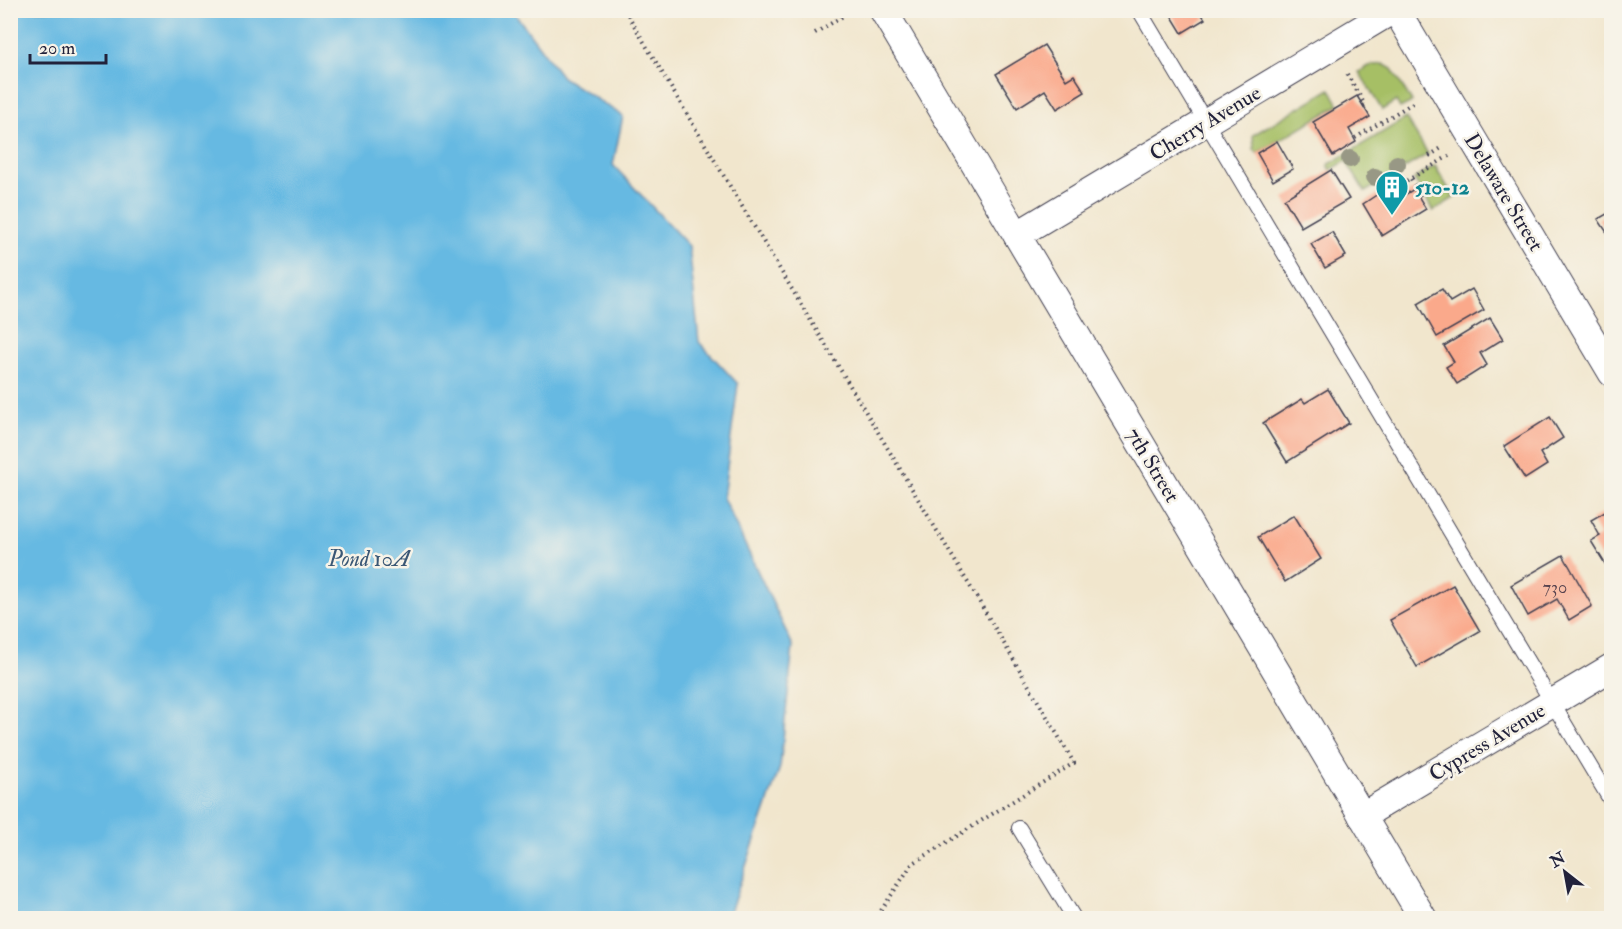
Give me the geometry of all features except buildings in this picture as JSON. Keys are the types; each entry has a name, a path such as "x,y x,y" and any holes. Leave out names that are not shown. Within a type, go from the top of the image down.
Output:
{"street":[{"name":"7th Street","path":"883,10 1423,918"},
{"name":"Cherry Avenue","path":"1017,236 1395,10"},
{"name":"Delaware Street","path":"1395,10 1611,373"},
{"name":"Cypress Avenue","path":"1362,816 1611,667"}],"lane":[{"path":"1139,10 1611,803"},
{"path":"1019,828 1074,918"}],"path":[{"path":"625,10 772,259 990,618 1074,763 912,864 876,918"},
{"path":"814,33 854,10"},
{"path":"1347,74 1364,106"},
{"path":"1355,138 1416,102"},
{"path":"1429,156 1443,147"},
{"path":"1386,193 1449,156"},
{"path":"1411,178 1422,197 1420,199"}],"green space":[{"path":"1383,64 1392,69 1412,102 1400,108 1396,101 1382,110 1359,72 1369,66"},
{"path":"1330,89 1339,105 1257,153 1254,149 1253,135"},
{"path":"1406,118 1428,154 1365,192 1346,161 1331,170 1328,165"},
{"path":"1435,166 1454,198 1433,211 1414,179"}],"water":[{"name":"Pond 10A","path":"11,10 513,11 562,77 623,116 613,165 689,246 699,342 738,384 723,498 793,646 780,767 728,918 11,918"}],"place":[{"name":"510-12","path":"1392,216"}]}
